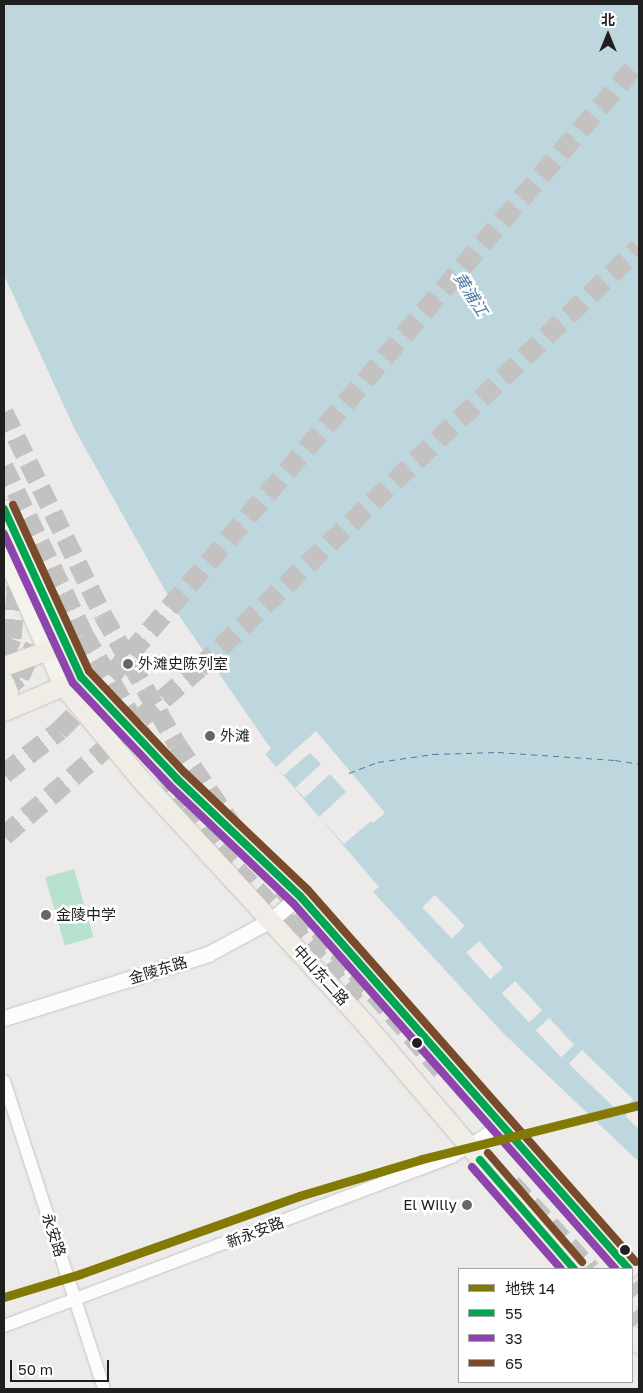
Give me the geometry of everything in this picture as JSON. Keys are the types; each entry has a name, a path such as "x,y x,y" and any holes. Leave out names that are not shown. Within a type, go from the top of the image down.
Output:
{"main road":[{"path":"4,509 64,644 81,677 178,779 300,896 499,1126 628,1268"},
{"path":"4,552 63,686"},
{"path":"4,666 64,644"},
{"path":"4,711 81,677"},
{"path":"4,682 8,692 4,704"},
{"name":"中山东二路","path":"63,686 142,781 366,1025 573,1268"}],"street":[{"name":"金陵东路","path":"4,1018 208,954 271,920 300,896"},
{"name":"永安路","path":"4,1081 104,1389"},
{"name":"新永安路","path":"4,1326 74,1301 470,1148 499,1126"}],"green space":[{"path":"74,869 94,937 65,946 45,877"}],"water":[{"name":"黄浦江","path":"4,4 639,4 639,1162 503,1033 373,892 379,887 265,754 271,749 180,617 75,430 4,275"}],"pier":[{"path":"316,731 385,813 373,823 371,821 344,844 319,817 346,792 330,774 304,798 295,788 321,764 310,753 284,775 276,767"},
{"path":"435,895 465,926 452,938 422,908"},
{"path":"479,941 503,968 490,979 466,952"},
{"path":"515,981 542,1010 529,1023 502,993"},
{"path":"549,1018 574,1045 561,1057 536,1030"},
{"path":"582,1050 633,1099 620,1113 569,1064"},
{"path":"639,1104 639,1129 625,1116"}],"ferry route":[{"path":"349,773 378,762 433,754 498,752 615,760 639,764"}],"tunnel":[{"path":"4,774 59,731 91,699 639,62"},
{"path":"4,836 199,668 639,248"},
{"path":"4,412 103,615 177,744 234,827"},
{"path":"4,466 84,634 145,739"},
{"path":"4,523 13,557 16,591 12,638 4,658"},
{"path":"4,689 20,677 34,645"},
{"path":"164,771 186,806 218,849 289,923 359,1005"},
{"path":"282,888 441,1070"},
{"path":"512,1183 590,1268"},
{"path":"633,1285 639,1293"},
{"path":"633,1314 639,1322"}],"metro line":[{"name":"14","path":"4,1297 80,1274 299,1196 422,1159 639,1105"}],"transit line":[{"name":"65","path":"13,505 89,671 184,772 307,889 636,1262"},
{"name":"55","path":"4,509 81,677 177,779 300,896 628,1268"},
{"name":"33","path":"4,534 73,683 170,786 293,903 615,1268"},
{"name":"65","path":"488,1153 582,1262"},
{"name":"55","path":"480,1160 573,1268"},
{"name":"33","path":"472,1167 560,1268"}],"place":[{"name":"外滩史陈列室","path":"128,664"},
{"name":"外滩","path":"210,736"},
{"name":"金陵中学","path":"46,915"},
{"name":"El Willy","path":"467,1205"}]}
